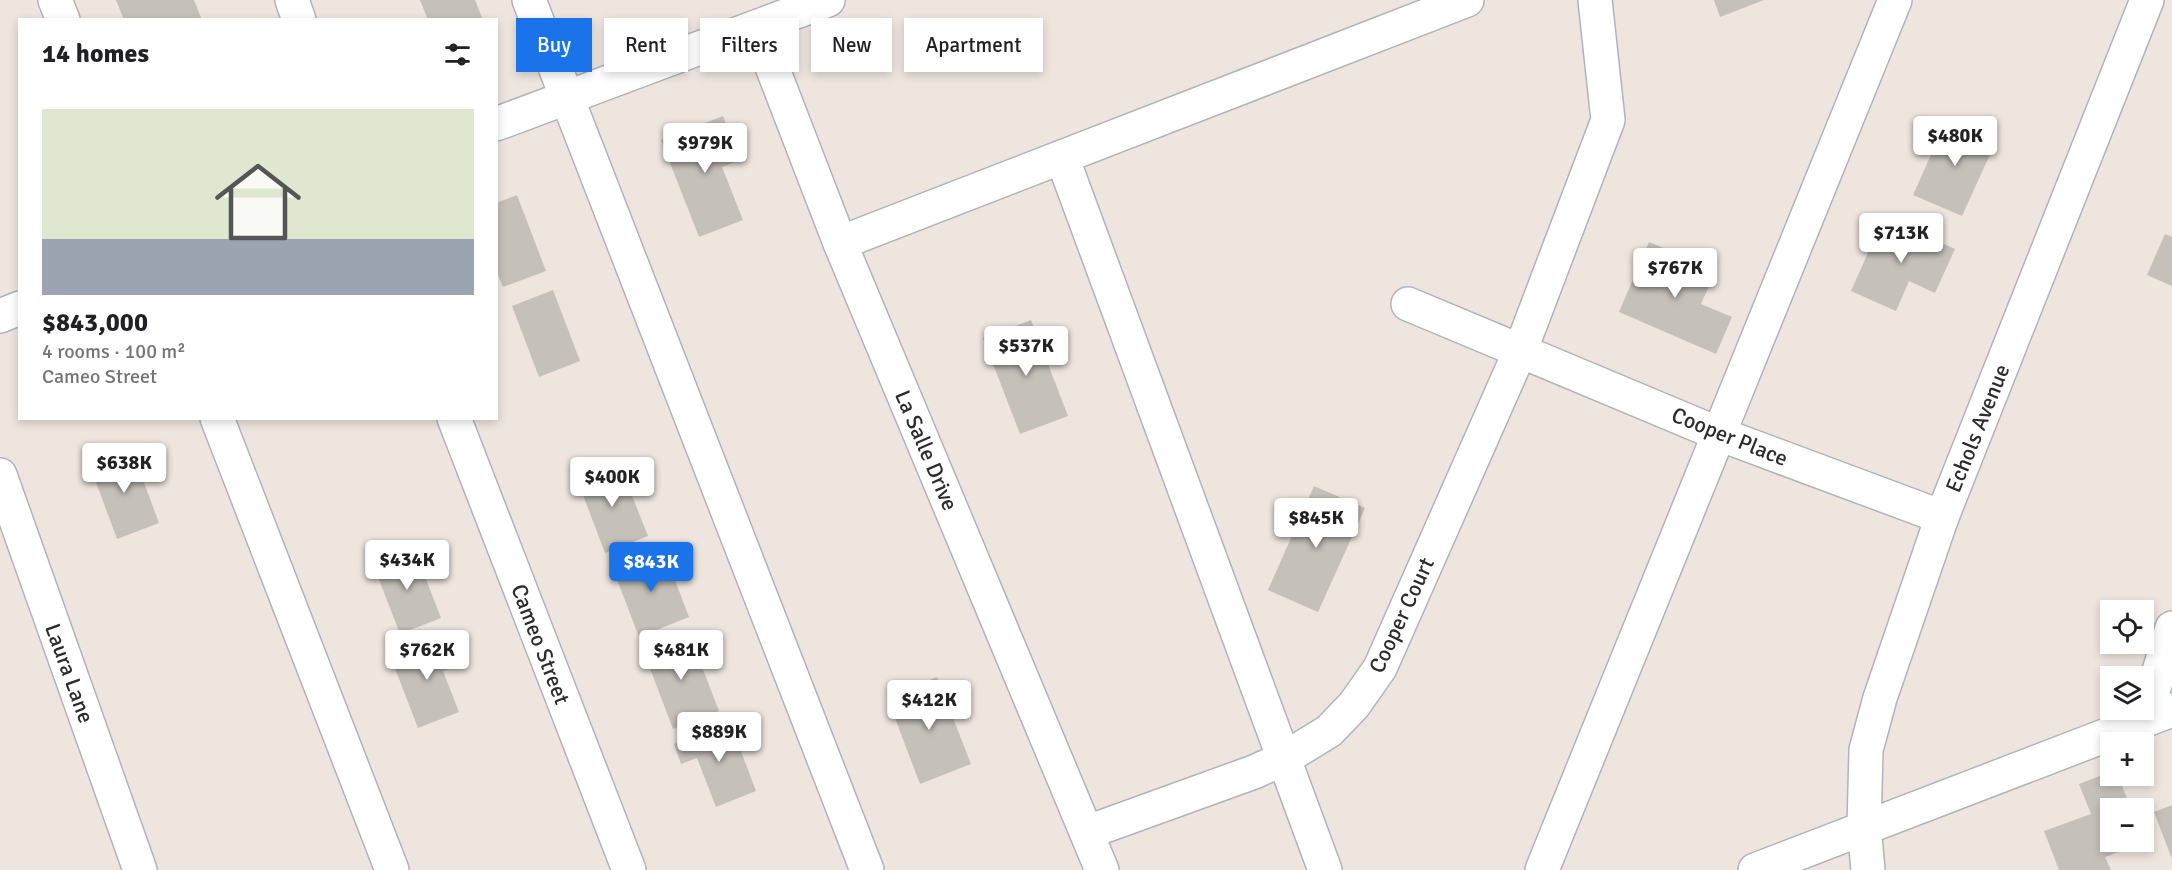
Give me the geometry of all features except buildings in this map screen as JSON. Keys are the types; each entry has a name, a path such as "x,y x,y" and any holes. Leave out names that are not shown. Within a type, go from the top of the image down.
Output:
{"street":[{"path":"55,0 62,18"},
{"path":"292,0 298,18"},
{"path":"529,0 867,870"},
{"path":"782,18 828,0"},
{"path":"840,243 1467,0"},
{"name":"Cooper Court","path":"1088,832 1254,772 1286,758 1329,731 1354,705 1380,668 1521,349 1608,120 1595,0"},
{"path":"1542,870 1895,0"},
{"name":"Echols Avenue","path":"1868,870 1864,827 1866,750 1880,698 1942,517 2147,0"},
{"path":"498,123 700,49"},
{"name":"La Salle Drive","path":"774,72 840,243 1102,870"},
{"path":"1062,157 1286,758 1325,870"},
{"path":"1408,304 1521,349"},
{"path":"0,316 18,309"},
{"name":"Cooper Place","path":"1521,349 1719,434 1942,517"},
{"path":"218,420 392,870"},
{"name":"Cameo Street","path":"455,420 628,870"},
{"name":"Laura Lane","path":"0,475 141,870"},
{"path":"1755,870 2158,716 2172,628"}]}
